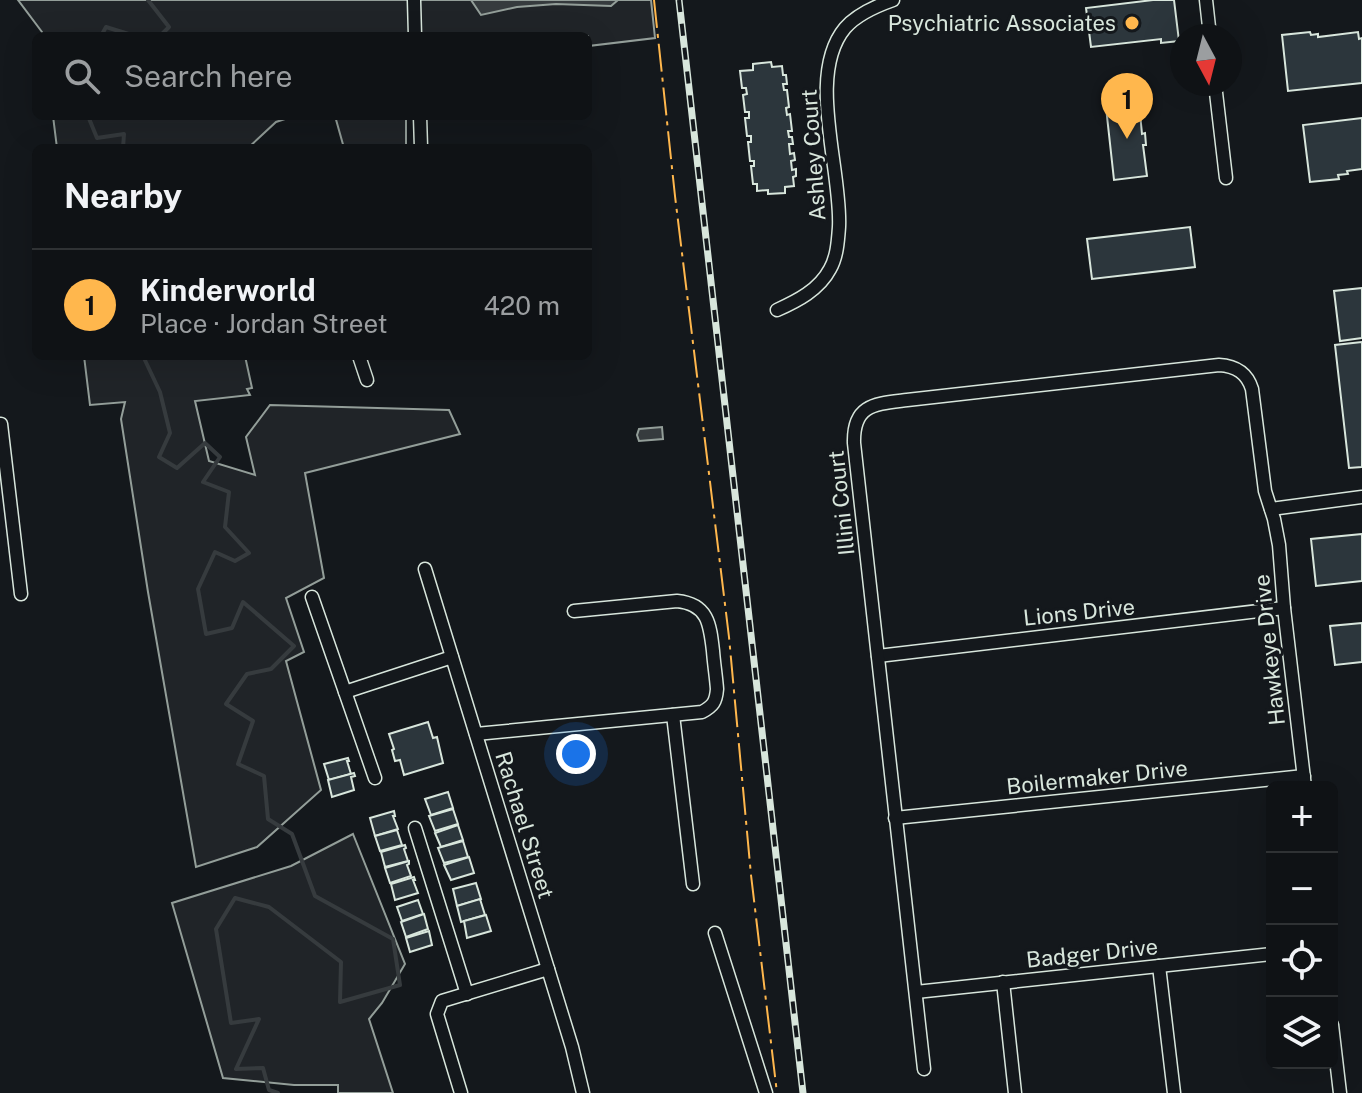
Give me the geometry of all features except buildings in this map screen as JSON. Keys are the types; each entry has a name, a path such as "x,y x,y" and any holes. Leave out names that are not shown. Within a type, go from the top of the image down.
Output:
{"street":[{"path":"414,0 415,32"},
{"name":"Ashley Court","path":"777,310 811,292 830,269 838,242 840,210 826,88 830,56 846,28 871,8 893,0"},
{"path":"1206,0 1209,24"},
{"path":"1216,96 1226,178"},
{"path":"420,120 421,144"},
{"path":"360,360 367,380"},
{"name":"Illini Court","path":"924,1069 854,430 858,417 876,404 1230,365 1245,374 1252,389 1265,491 1271,509"},
{"path":"1,424 5,508 21,594"},
{"path":"1271,509 1362,497"},
{"name":"Hawkeye Drive","path":"1271,509 1279,545 1304,781"},
{"name":"Rachael Street","path":"425,569 572,1047 583,1093"},
{"path":"312,597 375,778"},
{"path":"476,734 702,712 712,707 717,699 710,628 699,608 689,602 677,601 574,611"},
{"name":"Lions Drive","path":"878,656 1284,608"},
{"path":"345,692 452,657"},
{"path":"673,715 693,884"},
{"name":"Boilermaker Drive","path":"895,818 1266,785"},
{"path":"415,828 467,994"},
{"path":"715,933 766,1093"},
{"name":"Badger Drive","path":"916,992 1266,955"},
{"path":"1159,966 1174,1093"},
{"path":"461,1093 437,1014 442,1001 548,969"},
{"path":"1003,982 1015,1093"},
{"path":"1337,1069 1340,1093"}],"shaded area":[{"path":"18,0 651,0 655,38 592,46 592,32 42,32"},
{"path":"471,0 618,0 611,6 556,4 517,7 481,15"},
{"path":"54,120 282,120 252,144 56,144"},
{"path":"336,120 406,120 406,144 343,144"},
{"path":"84,360 246,360 252,388 247,389 250,395 195,401 209,461 255,475 246,437 270,405 449,410 460,434 305,473 324,578 286,598 304,652 286,661 321,790 257,847 196,867 121,419 125,402 90,405"},
{"path":"662,427 663,439 639,441 639,429"},
{"path":"353,834 405,964 369,1019 393,1093 338,1093 338,1085 294,1085 223,1078 172,903 291,866"}],"waterway":[{"path":"148,0 169,27 164,32"},
{"path":"103,32 106,27 122,32"},
{"path":"90,120 97,138 124,134 123,144"},
{"path":"145,360 160,392 170,433 159,457 177,468 205,443 220,457 203,482 229,492 225,527 249,553 235,561 215,552 198,589 206,634 232,628 243,602 294,646 271,669 247,674 226,704 253,721 238,764 264,776 268,819 292,834 315,896 393,939 400,985 340,1002 341,962 269,907 235,898 216,929 231,1023 259,1019 236,1069 263,1068 269,1090 278,1093"}],"railway":[{"path":"679,0 803,1093"}],"power":[{"path":"654,0 729,637 751,875 777,1093"}],"place":[{"name":"Psychiatric Associates","path":"1132,23"},
{"name":"Kinderworld","path":"1127,139"}]}
